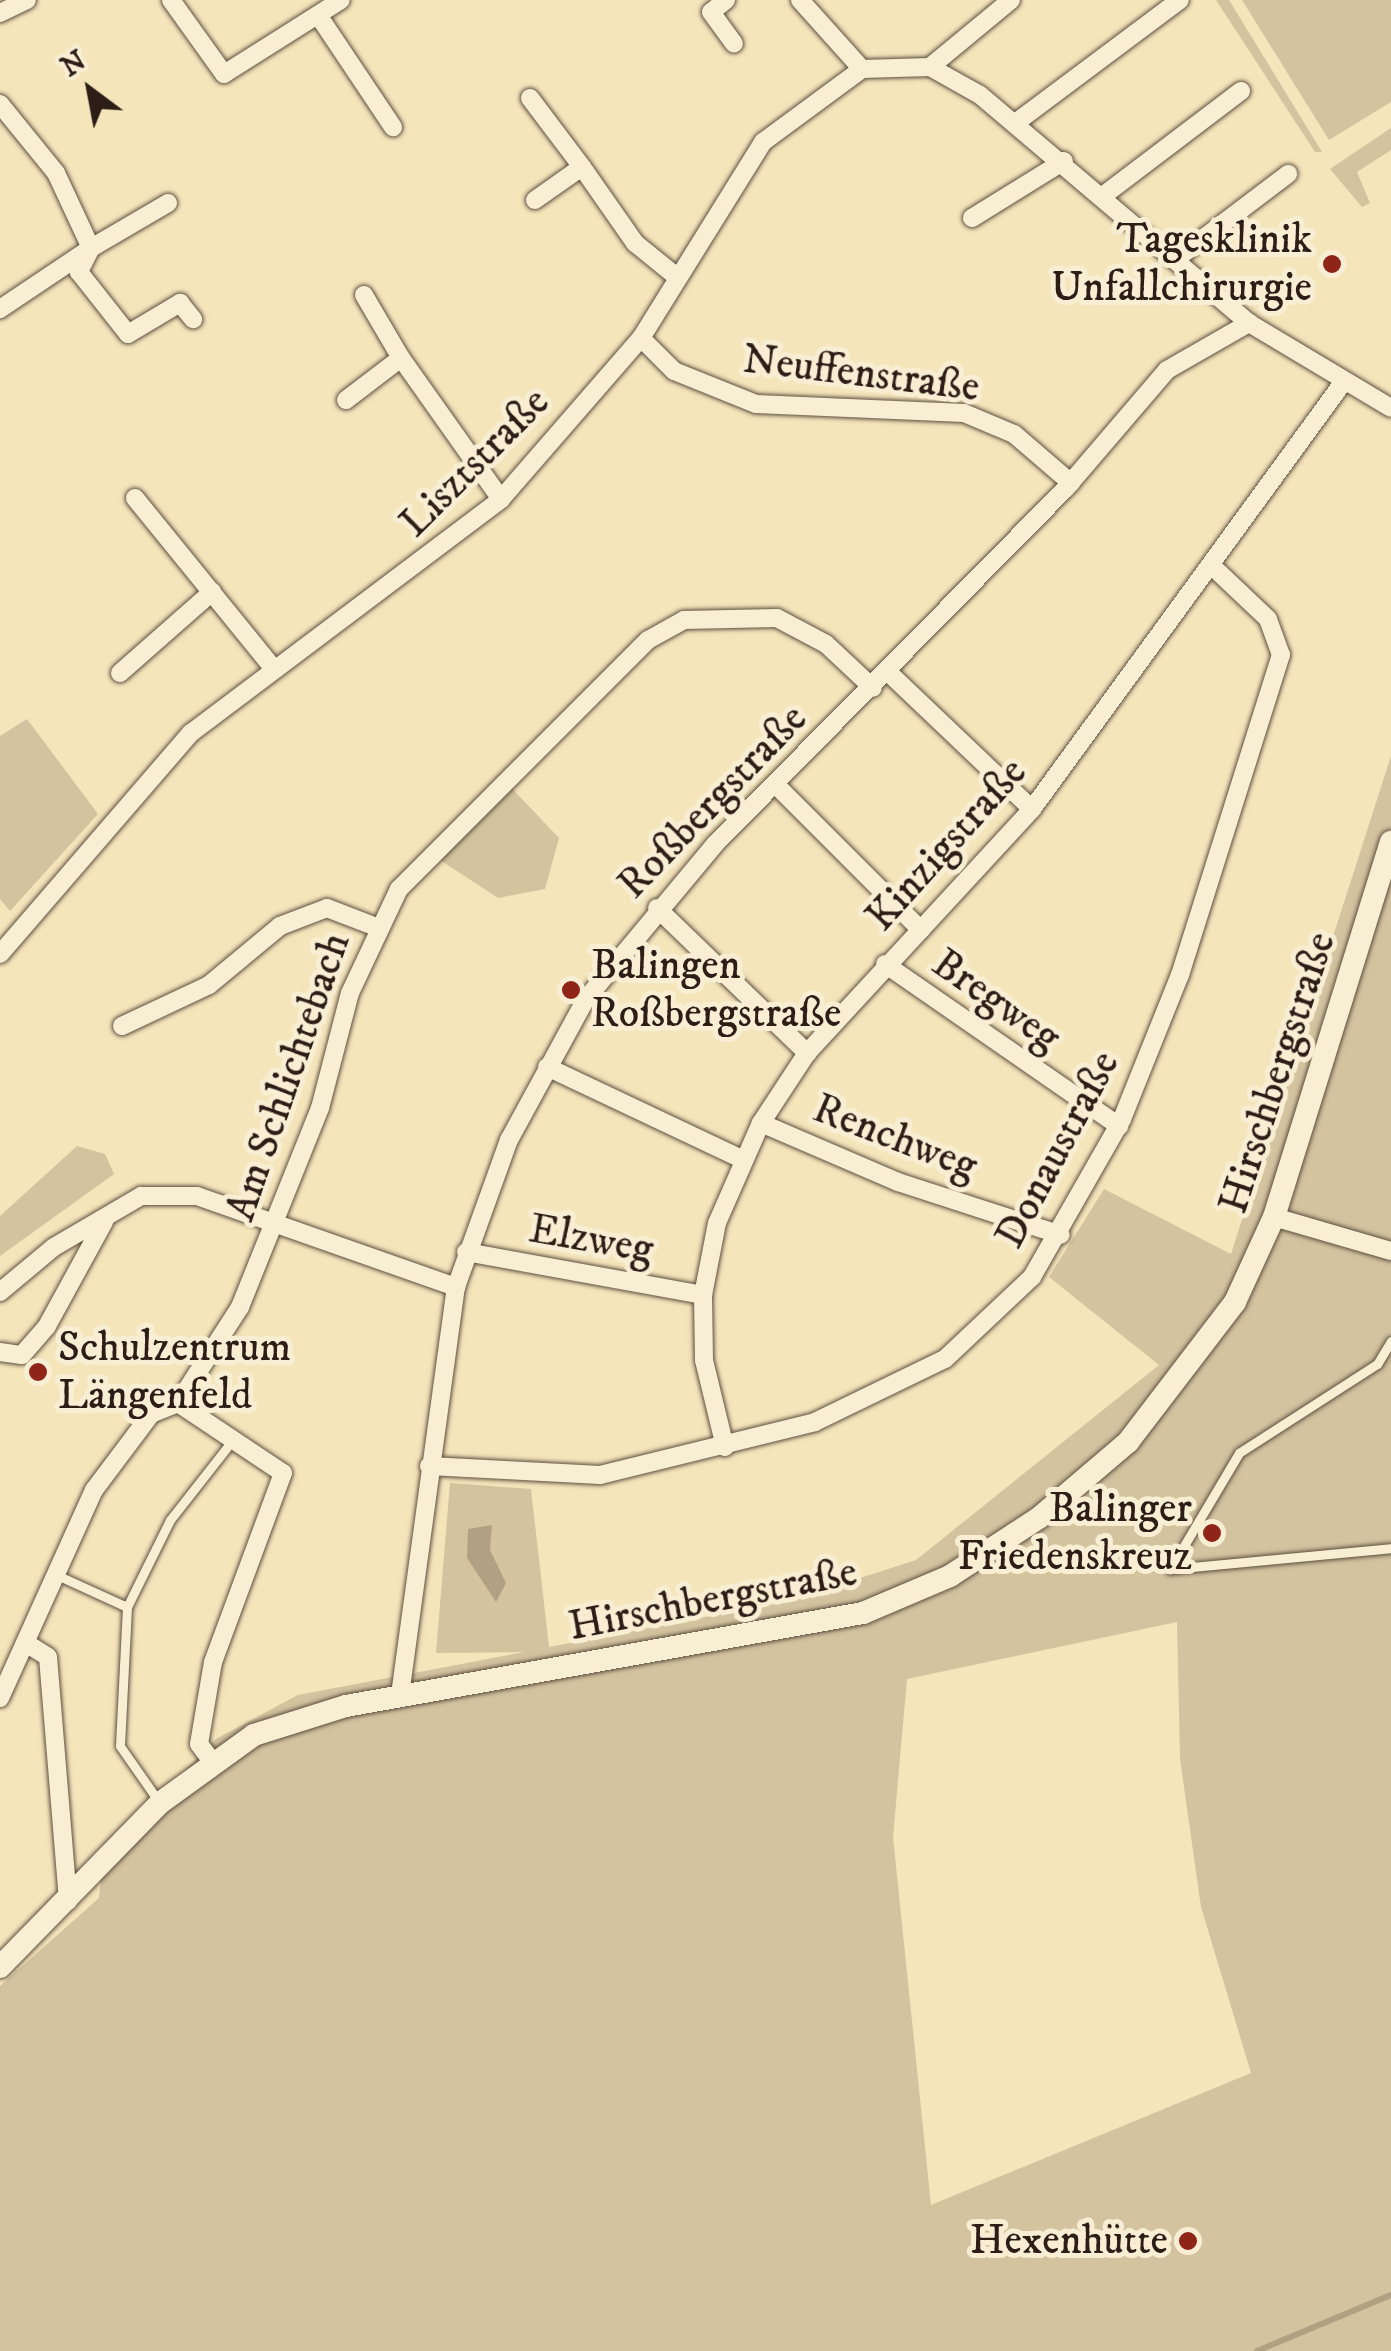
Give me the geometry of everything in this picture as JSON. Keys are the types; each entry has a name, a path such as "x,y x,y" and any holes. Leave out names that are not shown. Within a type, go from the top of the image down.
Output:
{"street":[{"path":"0,13 27,0"},
{"path":"170,0 224,74 341,0"},
{"path":"726,0 712,12 734,44"},
{"path":"800,0 862,68 930,67 1018,121 1248,323 1342,384 1391,408"},
{"path":"930,67 1011,0"},
{"path":"1018,121 1180,0"},
{"path":"318,15 393,127"},
{"name":"Lisztstraße","path":"0,954 191,733 273,668 421,568 500,500 641,338 763,142 862,68"},
{"path":"1104,195 1240,91"},
{"path":"530,98 635,242 677,277"},
{"path":"0,104 56,173 91,248"},
{"path":"972,218 1064,161"},
{"path":"536,200 582,167"},
{"path":"1176,260 1288,174"},
{"path":"0,308 168,203"},
{"path":"91,248 79,272 128,334 180,303 193,319"},
{"path":"364,295 401,358 500,500"},
{"name":"Roßbergstraße","path":"400,1695 456,1288 466,1252 547,1067 656,908 1070,483 1168,370 1248,323"},
{"name":"Neuffenstraße","path":"641,338 674,372 756,404 964,414 1014,434 1070,483"},
{"path":"346,400 401,358"},
{"name":"Kinzigstraße","path":"725,1447 704,1360 703,1295 742,1159 761,1123 807,1054 885,964 922,930 1032,809 1342,384"},
{"path":"136,498 273,668"},
{"name":"Donaustraße","path":"429,1466 600,1476 725,1447 892,1392 995,1318 1061,1236 1119,1126 1180,974 1281,654 1268,620 1212,567"},
{"path":"120,673 212,592"},
{"name":"Am Schlichtebach","path":"0,1698 29,1645 94,1490 151,1414 178,1403 276,1227 379,928 399,889 648,640 684,620 777,618 826,644 873,688"},
{"path":"889,673 1032,809"},
{"path":"774,784 922,930"},
{"name":"Hirschbergstraße","path":"0,1967 160,1803 210,1760 306,1715 864,1613 950,1576 1040,1517 1128,1442 1234,1302 1274,1217 1391,842"},
{"path":"122,1026 208,985 280,926 327,908 379,928"},
{"path":"656,908 807,1054"},
{"name":"Bregweg","path":"885,964 1119,1126"},
{"path":"547,1067 742,1159"},
{"name":"Renchweg","path":"761,1123 898,1182 1061,1236"},
{"path":"0,1292 141,1196 198,1196 276,1227 456,1288"},
{"path":"0,1352 22,1355 47,1326 107,1217"},
{"path":"1274,1217 1391,1251"},
{"name":"Elzweg","path":"466,1252 703,1295"},
{"path":"178,1403 283,1474 213,1662 200,1744 210,1760"},
{"path":"29,1645 48,1657 68,1900"}],"lane":[{"path":"1391,1341 1377,1364 1239,1452 1170,1569 1391,1548"},
{"path":"160,1803 120,1746 127,1607 170,1520 232,1442"},
{"path":"59,1576 127,1607"}],"shaded area":[{"path":"1216,0 1229,0 1322,152 1315,152"},
{"path":"1242,0 1391,0 1391,102 1329,140"},
{"path":"1391,128 1391,150 1357,172 1370,203 1362,207 1330,169"},
{"path":"27,719 98,814 10,911 0,899 0,736"},
{"path":"1391,756 1391,2351 0,2351 0,1986 99,1898 104,1851 216,1739 298,1695 524,1652 436,1653 450,1483 531,1489 549,1647 789,1601 916,1560 1159,1365 1049,1277 1104,1189 1231,1254","holes":["1177,1622 1180,1759 1201,1907 1251,2073 931,2205 893,1837 907,1679"]},
{"path":"504,780 559,838 545,889 498,898 434,856"},
{"path":"77,1146 105,1154 114,1174 0,1256 0,1216"},
{"path":"492,1525 490,1550 506,1583 496,1602 467,1558 468,1529"}],"waterway":[{"path":"1257,2351 1391,2295"}],"place":[{"name":"Tagesklinik Unfallchirurgie","path":"1332,264"},
{"name":"Balingen Roßbergstraße","path":"571,990"},
{"name":"Schulzentrum Längenfeld","path":"38,1372"},
{"name":"Balinger Friedenskreuz","path":"1212,1533"},
{"name":"Hexenhütte","path":"1188,2241"}]}
